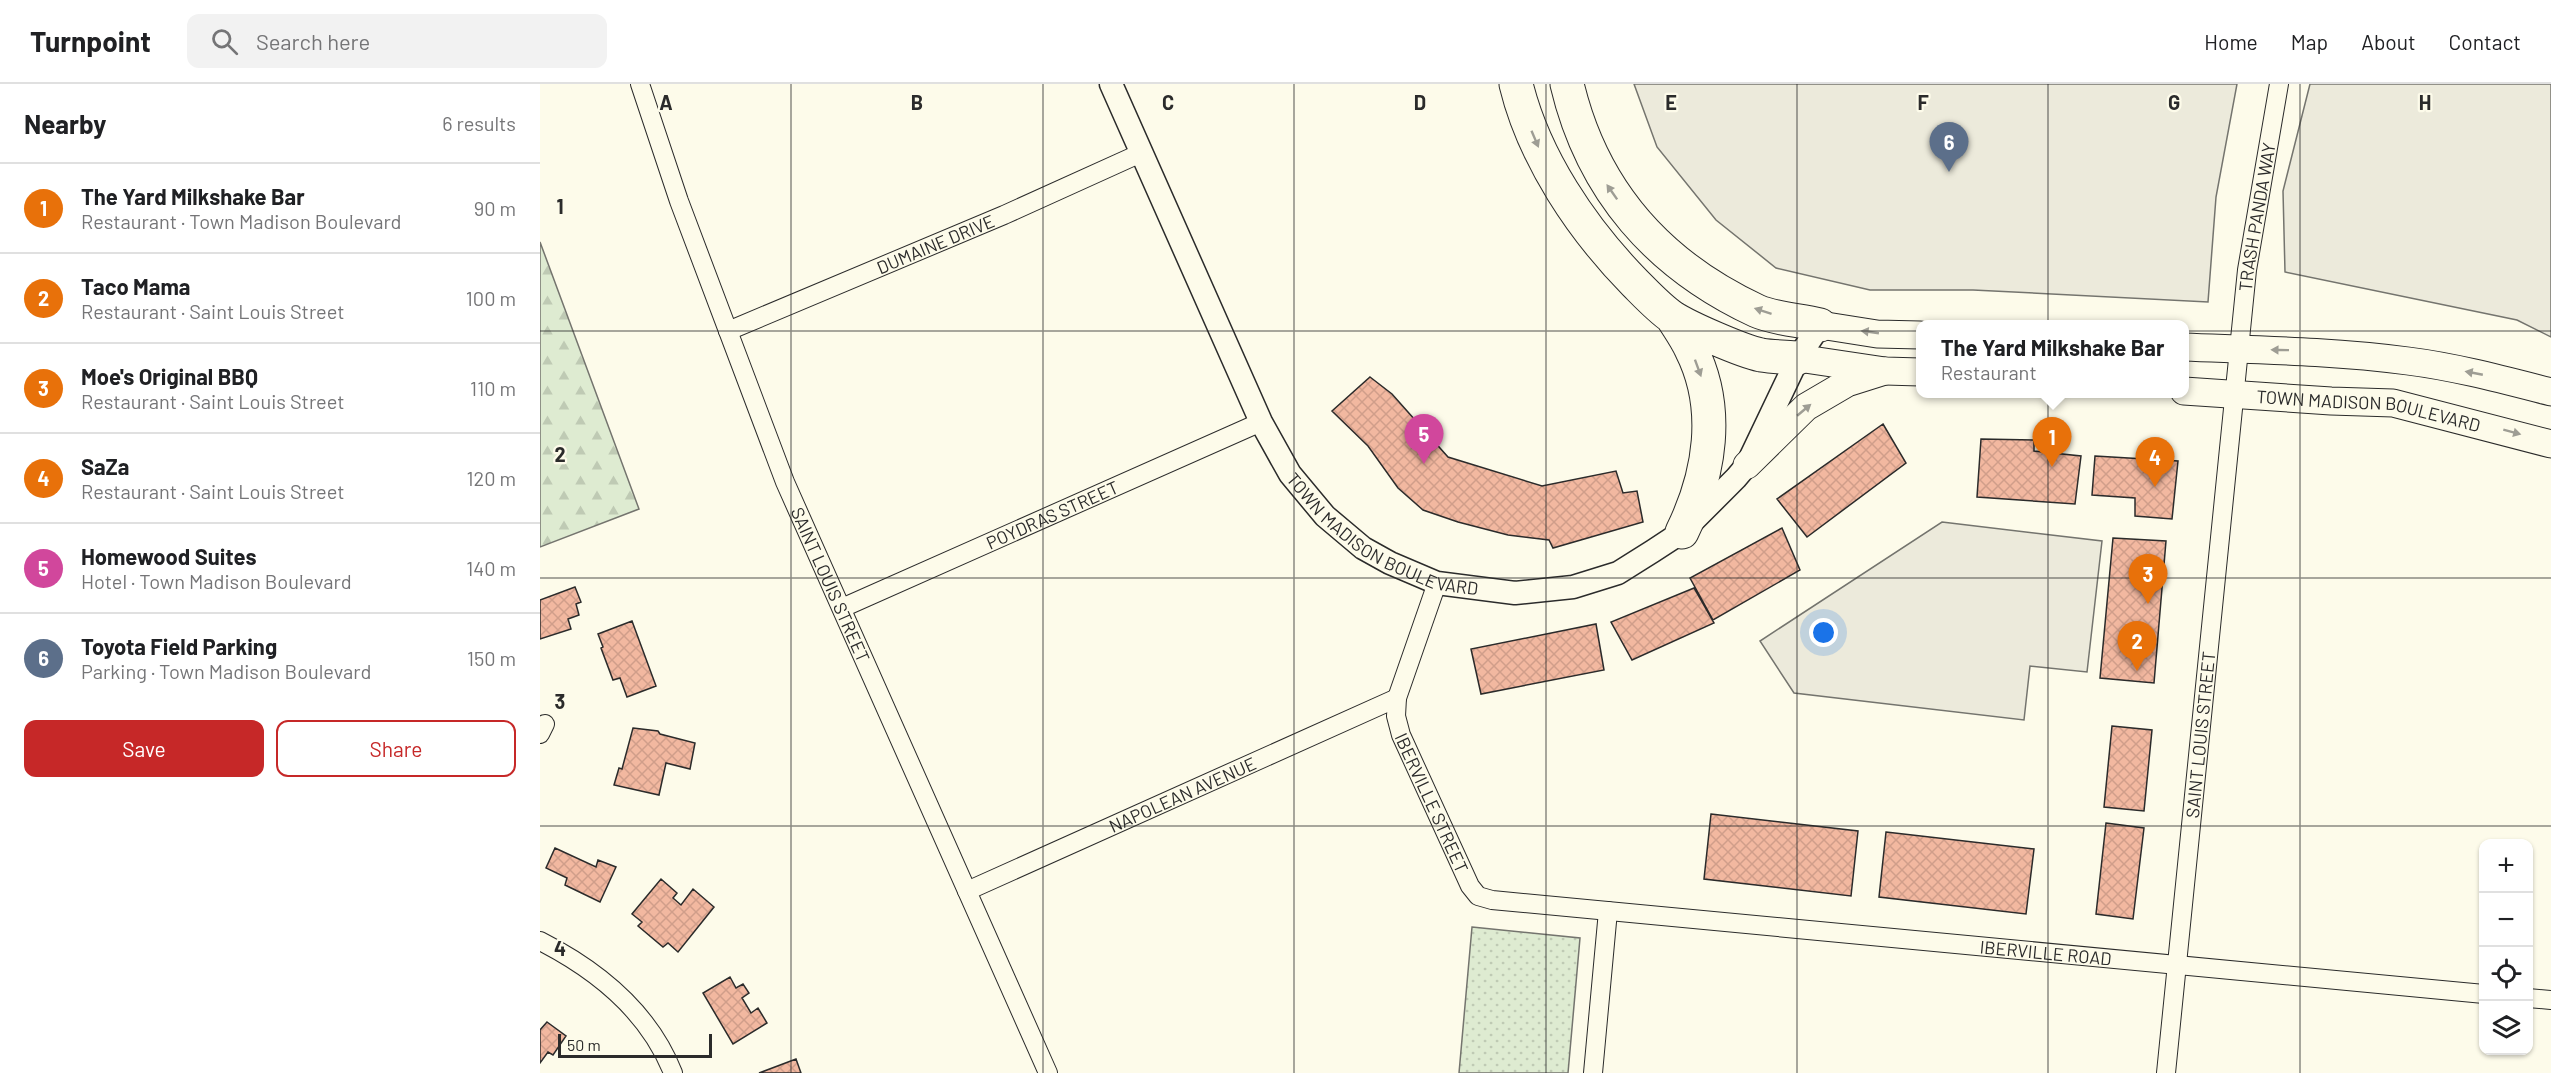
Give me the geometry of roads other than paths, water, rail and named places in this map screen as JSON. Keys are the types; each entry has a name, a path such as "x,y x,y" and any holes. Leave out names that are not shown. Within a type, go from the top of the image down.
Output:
{"highway":[{"path":"1516,84 1536,143 1568,198 1606,253 1672,317 1692,350 1702,379 1710,422 1704,475 1694,506 1682,532"},
{"path":"1567,84 1574,113 1591,158 1611,191 1635,222 1677,261 1719,290 1759,312 1820,325"},
{"path":"1672,317 1759,355 1798,358"}],"main road":[{"path":"1820,325 1877,333 1916,335"},
{"path":"2189,347 2297,350 2409,361 2493,377 2551,392"},
{"path":"1798,358 1885,370 1916,372"},
{"path":"1747,465 1806,407 1847,383 1885,370"},
{"name":"TOWN MADISON BOULEVARD","path":"2189,391 2393,403 2551,444"}],"street":[{"name":"SAINT LOUIS STREET","path":"640,84 679,201 785,482 1048,1073"},
{"name":"TOWN MADISON BOULEVARD","path":"1111,84 1261,422 1290,474 1326,516 1363,548 1390,563 1437,583 1515,593 1573,587 1618,573 1682,532 1747,465 1798,358 1820,325"},
{"name":"TRASH PANDA WAY","path":"2234,395 2247,270 2279,84"},
{"name":"DUMAINE DRIVE","path":"728,331 1004,215 1141,153"},
{"name":"SAINT LOUIS STREET","path":"2166,1073 2234,395"},
{"name":"POYDRAS STREET","path":"842,608 1261,422"},
{"name":"IBERVILLE STREET","path":"1437,583 1397,698 1396,716 1401,735 1470,886 1478,896 1492,900 1608,910"},
{"name":"NAPOLEAN AVENUE","path":"967,891 1397,698"},
{"name":"IBERVILLE ROAD","path":"1608,910 2479,994"},
{"path":"1593,1073 1608,910"},
{"path":"540,941 580,962 614,990 642,1018 667,1057 673,1073"},
{"path":"2533,998 2551,1000"}],"place":[{"name":"Toyota Field Parking","path":"1949,172"},
{"name":"Homewood Suites","path":"1424,464"},
{"name":"The Yard Milkshake Bar","path":"2052,467"},
{"name":"SaZa","path":"2155,487"},
{"name":"Moe's Original BBQ","path":"2148,604"},
{"name":"Taco Mama","path":"2137,671"}]}
